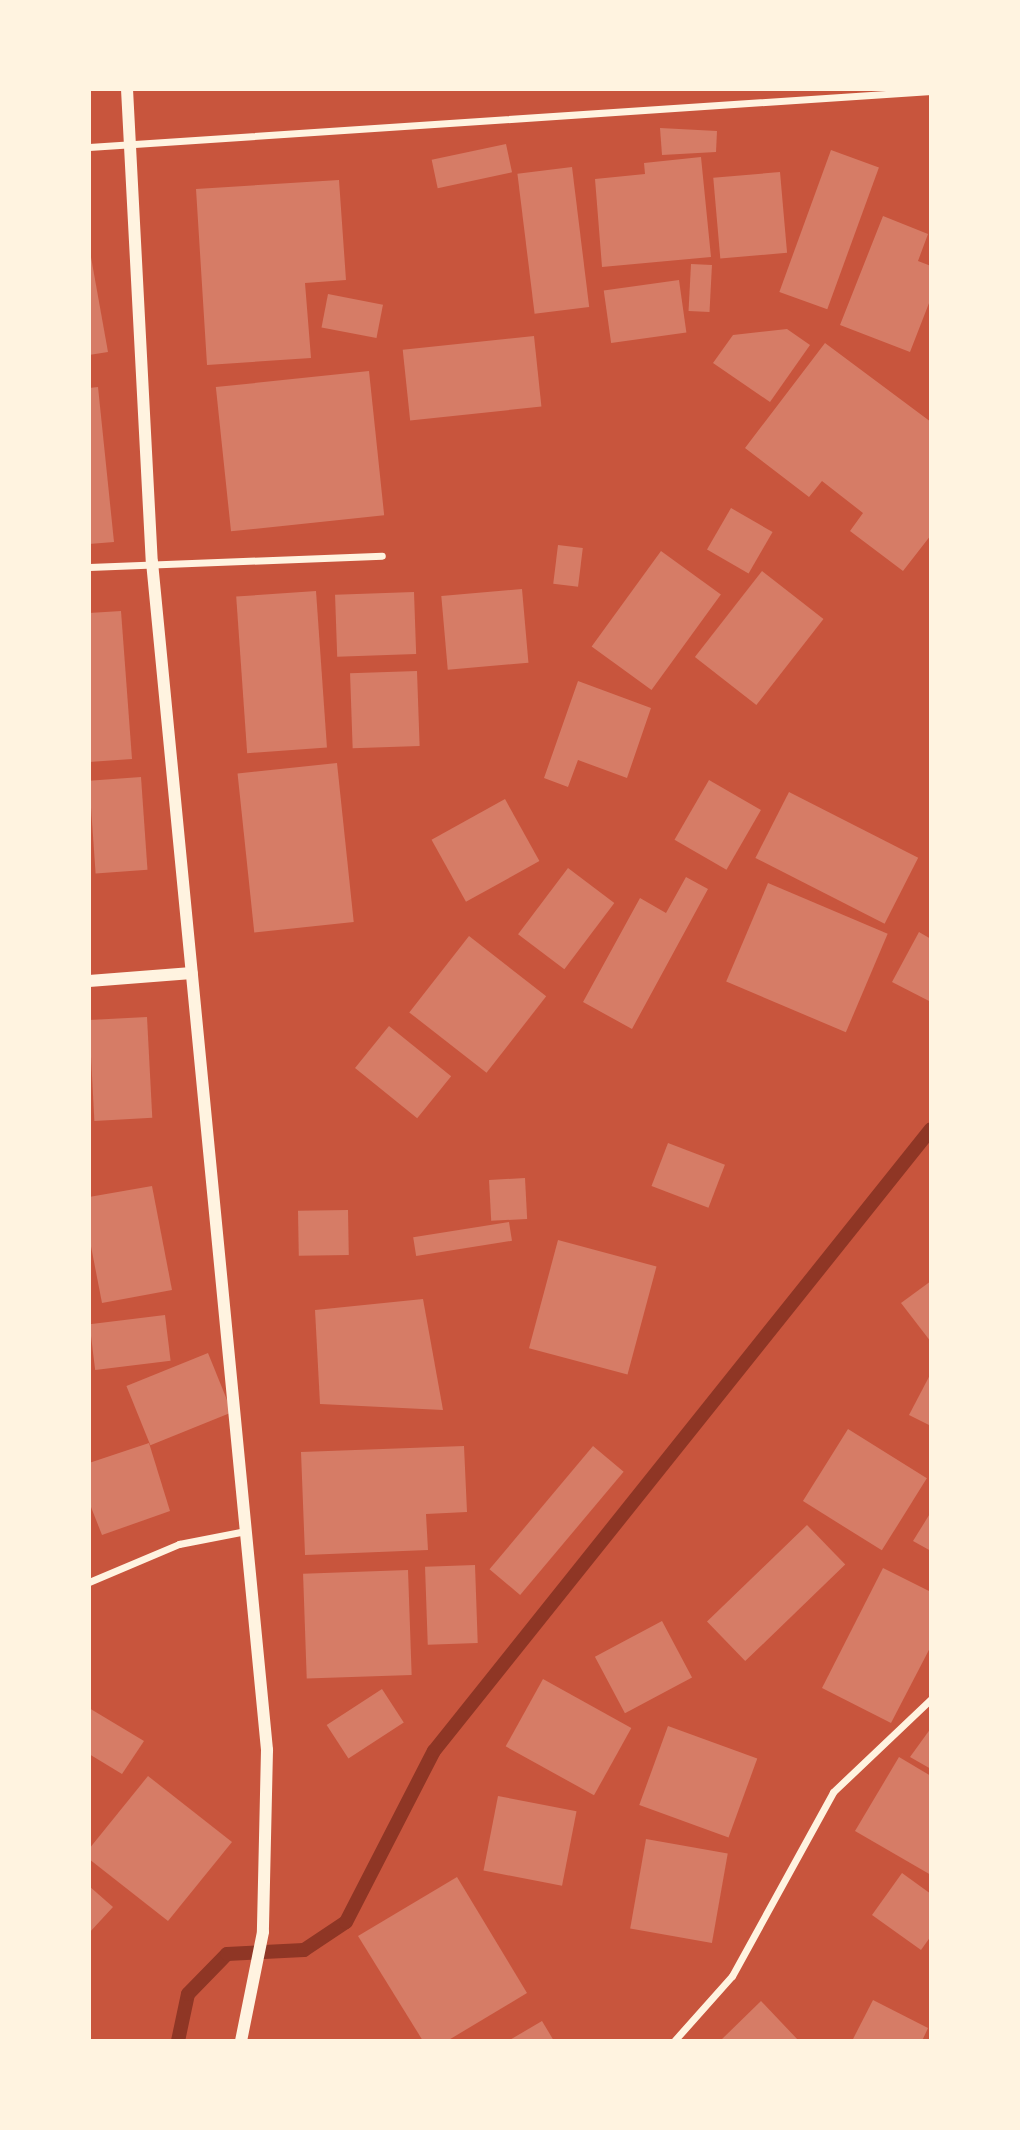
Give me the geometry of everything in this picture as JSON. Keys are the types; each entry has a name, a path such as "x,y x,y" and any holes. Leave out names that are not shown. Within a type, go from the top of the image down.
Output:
{"street":[{"path":"127,89 152,562 267,1750 263,1932 241,2040"},
{"path":"89,147 931,91"},
{"path":"89,567 152,562 382,556"},
{"path":"89,981 192,973"},
{"path":"89,1582 178,1544 246,1531"},
{"path":"674,2041 732,1976 833,1792 931,1699"}],"building":[{"path":"660,128 717,131 716,152 662,155"},
{"path":"506,144 512,172 438,188 432,160"},
{"path":"831,150 879,167 827,309 779,292"},
{"path":"701,157 711,257 602,267 595,179 645,174 644,163"},
{"path":"572,167 589,307 535,314 517,174"},
{"path":"780,172 787,253 720,259 713,178"},
{"path":"339,180 346,280 305,283 311,358 207,365 196,189"},
{"path":"883,216 928,234 918,261 931,266 931,298 910,352 840,325"},
{"path":"89,246 108,352 89,355"},
{"path":"691,264 712,265 710,312 689,311"},
{"path":"679,280 686,332 611,343 604,291"},
{"path":"328,294 383,305 376,338 322,327"},
{"path":"787,329 810,345 770,402 713,363 733,335"},
{"path":"534,336 541,407 410,420 403,350"},
{"path":"825,343 931,422 931,535 903,571 850,531 863,513 822,481 809,497 745,448"},
{"path":"369,371 384,515 231,531 216,387"},
{"path":"98,387 114,542 89,544 89,388"},
{"path":"731,508 773,532 749,574 707,550"},
{"path":"558,545 583,548 578,587 553,584"},
{"path":"661,551 721,594 652,690 592,646"},
{"path":"762,571 823,619 756,705 695,657"},
{"path":"522,589 528,663 448,670 441,596"},
{"path":"316,591 327,748 247,753 236,597"},
{"path":"414,592 416,654 337,657 335,595"},
{"path":"121,611 132,759 89,762 89,613"},
{"path":"417,671 420,746 353,748 350,673"},
{"path":"578,681 651,708 627,778 578,760 568,787 544,778"},
{"path":"337,763 354,922 254,933 238,773"},
{"path":"141,777 147,870 96,873 89,781"},
{"path":"709,780 761,810 726,870 674,840"},
{"path":"789,792 918,858 885,924 755,858"},
{"path":"505,799 539,861 466,902 432,840"},
{"path":"568,868 614,903 564,969 518,934"},
{"path":"686,877 708,889 632,1029 583,1002 640,898 666,913"},
{"path":"768,883 888,934 846,1032 726,981"},
{"path":"919,932 931,939 931,1002 892,982"},
{"path":"469,936 546,996 487,1073 409,1012"},
{"path":"147,1017 152,1118 94,1121 89,1020"},
{"path":"389,1026 451,1076 417,1118 355,1068"},
{"path":"668,1143 725,1165 708,1208 652,1186"},
{"path":"525,1178 527,1219 491,1221 489,1180"},
{"path":"152,1186 172,1290 102,1303 89,1236 89,1197"},
{"path":"348,1210 349,1255 299,1256 298,1211"},
{"path":"509,1222 512,1241 416,1256 413,1237"},
{"path":"558,1240 657,1266 628,1375 529,1348"},
{"path":"931,1281 931,1342 901,1303"},
{"path":"423,1299 443,1410 320,1404 315,1310"},
{"path":"165,1315 171,1361 95,1370 90,1324"},
{"path":"208,1353 232,1412 150,1445 126,1386"},
{"path":"931,1373 931,1426 909,1415"},
{"path":"848,1429 927,1478 882,1550 803,1501"},
{"path":"149,1443 170,1511 102,1535 89,1502 89,1463"},
{"path":"464,1446 467,1512 426,1514 428,1550 305,1555 301,1452"},
{"path":"593,1446 624,1472 520,1595 490,1569"},
{"path":"931,1512 931,1551 913,1541"},
{"path":"807,1525 845,1565 745,1661 707,1622"},
{"path":"475,1565 478,1643 428,1645 425,1567"},
{"path":"883,1568 931,1592 931,1646 891,1723 822,1688"},
{"path":"408,1570 412,1675 307,1679 303,1574"},
{"path":"662,1621 692,1678 625,1713 595,1657"},
{"path":"543,1679 631,1728 594,1795 506,1746"},
{"path":"382,1689 404,1723 348,1758 327,1725"},
{"path":"89,1708 144,1741 122,1774 89,1754"},
{"path":"668,1726 757,1758 729,1837 639,1805"},
{"path":"931,1728 931,1769 910,1757"},
{"path":"899,1757 931,1776 931,1875 855,1831"},
{"path":"148,1776 232,1842 168,1921 89,1859 89,1849"},
{"path":"498,1796 577,1811 562,1886 483,1871"},
{"path":"646,1839 728,1853 712,1943 630,1929"},
{"path":"902,1873 931,1894 931,1936 921,1950 872,1915"},
{"path":"457,1877 527,1993 447,2041 423,2041 358,1936"},
{"path":"89,1886 113,1907 89,1933"},
{"path":"873,2000 928,2028 922,2041 852,2041"},
{"path":"761,2001 799,2041 720,2041"},
{"path":"542,2021 554,2041 508,2041"}],"waterway":[{"path":"178,2041 188,1994 227,1954 304,1950 346,1922 434,1751 931,1129"}]}
